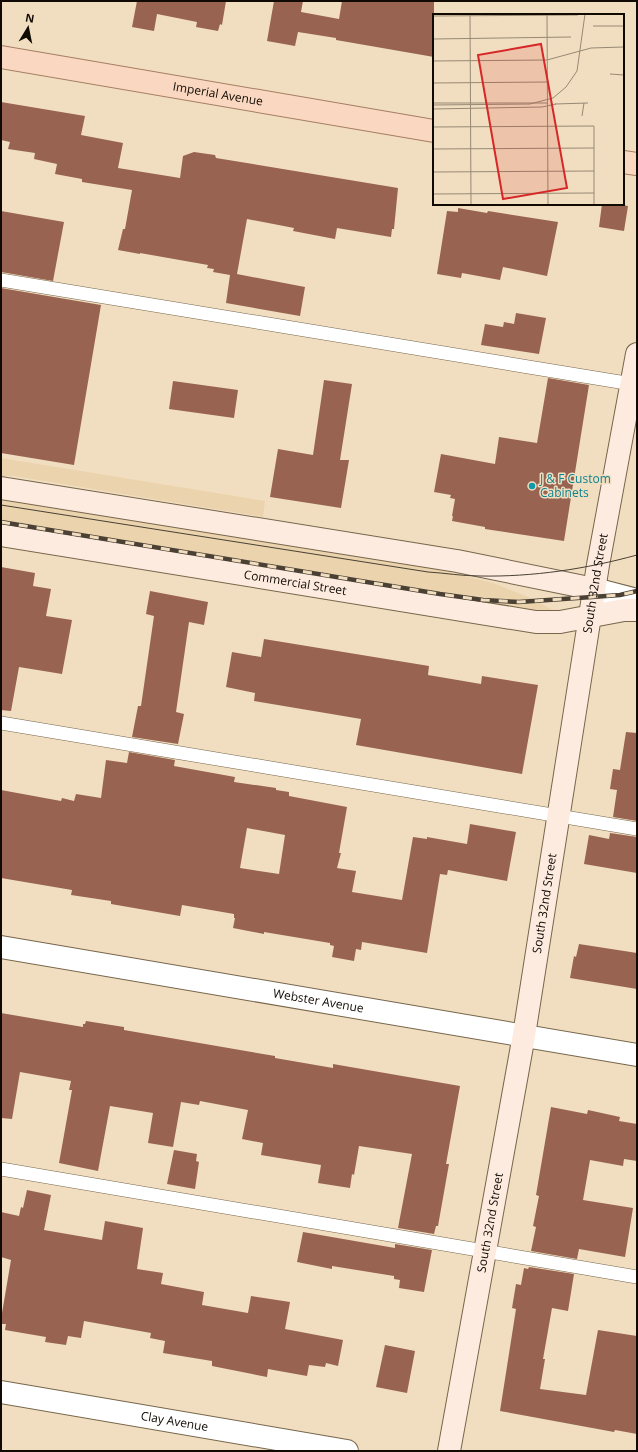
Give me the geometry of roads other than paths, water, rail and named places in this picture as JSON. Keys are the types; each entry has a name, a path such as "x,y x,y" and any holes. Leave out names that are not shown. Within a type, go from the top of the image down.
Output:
{"main road":[{"name":"Imperial Avenue","path":"1,57 433,130"},
{"path":"624,162 637,164"},
{"name":"South 32nd Street","path":"448,1451 524,1035 594,589 637,354"},
{"path":"1,488 457,561 594,589"},
{"name":"Commercial Street","path":"1,535 536,622 560,622 624,610 637,610"}],"street":[{"path":"594,589 637,600"},
{"name":"Webster Avenue","path":"1,946 637,1055"},
{"name":"Clay Avenue","path":"1,1392 347,1451"}],"lane":[{"path":"1,280 632,384"},
{"path":"1,723 637,829"},
{"path":"1,1169 637,1278"}],"tram line":[{"path":"1,505 428,572 467,576 520,575 559,571 637,555"}],"railway":[{"path":"1,522 483,600 519,602 620,595 637,591"}],"place":[{"name":"J & F Custom Cabinets","path":"532,486"}]}
